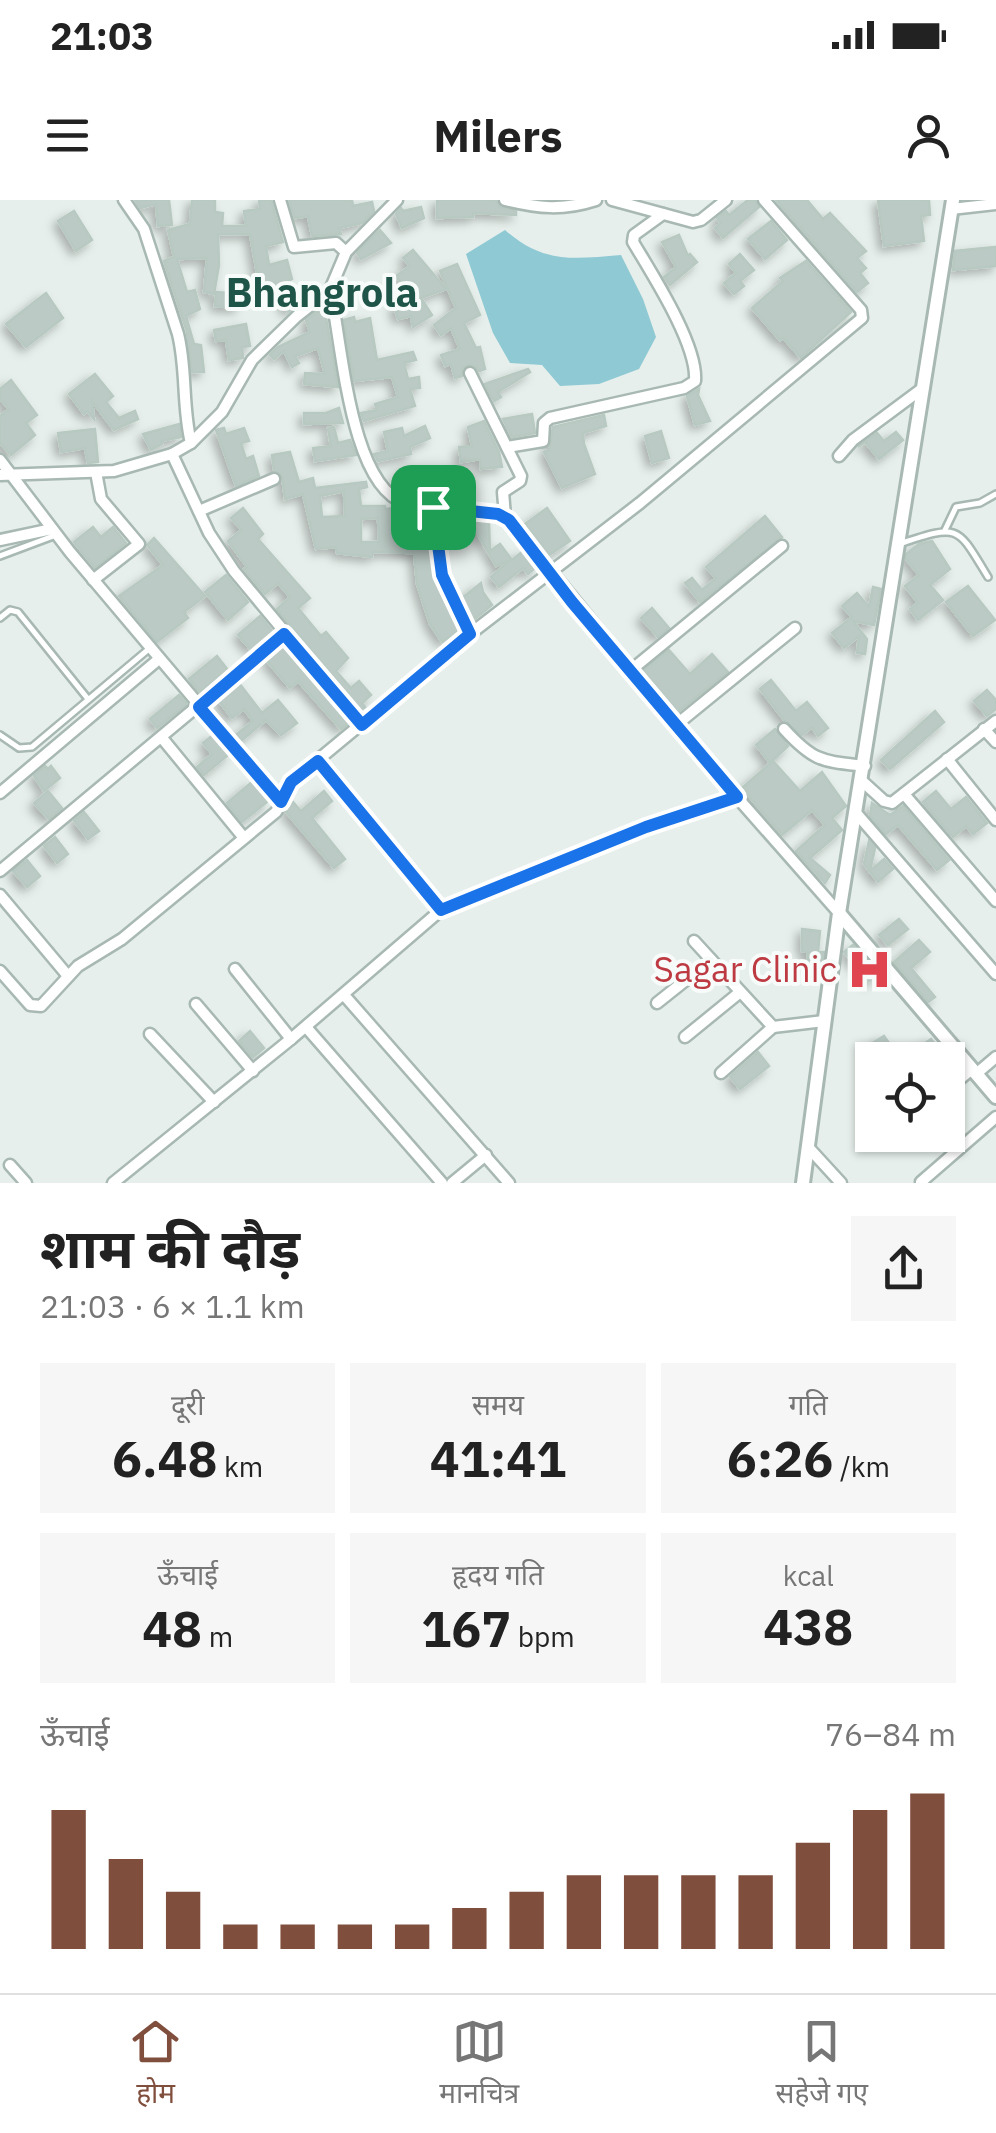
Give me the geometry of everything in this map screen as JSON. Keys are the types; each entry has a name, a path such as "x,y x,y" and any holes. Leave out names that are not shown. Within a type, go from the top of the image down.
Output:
{"street":[{"path":"124,200 144,229 178,334 185,420 191,443"},
{"path":"280,200 294,247 336,243 346,252"},
{"path":"6,474 130,468 191,443 222,412 252,360 296,316 330,290 346,252 397,200"},
{"path":"504,200 542,209 596,200"},
{"path":"612,200 693,222 726,200"},
{"path":"0,971 37,1007 88,959 122,939 276,812 291,782 862,318 861,310 764,200"},
{"path":"802,1183 840,913 952,205 996,204"},
{"path":"507,447 543,442 544,422 550,418 684,388 695,381 694,365 666,296 632,242 634,235 663,214"},
{"path":"330,290 346,391 373,472 398,500 505,516"},
{"path":"470,373 521,479 502,492 505,516 676,725 996,1098"},
{"path":"840,456 862,433 923,388"},
{"path":"172,454 198,511 234,571 362,725"},
{"path":"0,460 6,474 93,580 281,802"},
{"path":"93,580 139,544 101,500 96,472"},
{"path":"198,511 274,480"},
{"path":"433,507 442,575 470,634"},
{"path":"0,540 54,532"},
{"path":"630,670 782,546"},
{"path":"676,725 795,628"},
{"path":"0,872 284,634"},
{"path":"0,794 158,659"},
{"path":"862,782 888,803 996,722"},
{"path":"984,729 996,742"},
{"path":"784,730 822,761 864,766"},
{"path":"162,738 244,838"},
{"path":"947,759 996,820"},
{"path":"113,1183 291,1040 441,910 318,761"},
{"path":"904,794 996,900"},
{"path":"857,814 996,974"},
{"path":"0,896 68,976"},
{"path":"694,942 774,1028"},
{"path":"657,1003 710,960"},
{"path":"235,969 291,1040"},
{"path":"686,1037 739,993"},
{"path":"344,994 509,1183"},
{"path":"196,1004 253,1071"},
{"path":"720,1072 774,1028 824,1021"},
{"path":"306,1027 442,1183"},
{"path":"150,1034 214,1102"},
{"path":"965,1078 996,1056"},
{"path":"921,1182 996,1116"},
{"path":"808,1147 841,1183"},
{"path":"452,1183 486,1155"},
{"path":"10,1164 26,1183"}],"lane":[{"path":"945,530 956,507 980,503 996,494"},
{"path":"900,544 945,530 963,538 988,577"},
{"path":"0,556 54,532"},
{"path":"0,618 10,610 18,612 88,699"},
{"path":"0,735 19,748 28,749 150,648"},
{"path":"441,910 646,827 737,797"}],"water":[{"path":"505,230 532,249 559,257 621,255 656,337 639,369 599,384 560,386 542,365 510,363 493,333 466,254"}],"building":[{"path":"135,200 169,200 172,225 158,226 156,204 140,208"},
{"path":"192,200 215,200 215,212 223,213 222,226 246,226 244,211 260,209 259,200 271,200 283,242 266,246 269,265 287,260 292,279 287,281 299,303 288,312 274,286 260,290 250,234 218,234 219,265 214,294 204,292 207,258 177,259 187,292 195,290 200,309 186,316 194,344 201,345 204,372 192,372 187,332 164,261 174,257 168,230 190,224"},
{"path":"289,200 352,200 353,206 372,202 374,211 362,223 339,228 341,234 312,236 308,216 295,218"},
{"path":"437,200 496,200 500,207 516,211 516,215 473,213 473,217 437,218"},
{"path":"748,200 755,200 759,207 723,238 715,228 721,223 717,218 726,211 729,215"},
{"path":"776,200 807,200 823,219 830,213 866,251 857,258 866,268 860,273 868,283 857,292"},
{"path":"878,200 929,200 930,215 921,216 924,241 884,246"},
{"path":"421,207 424,218 402,228 396,214 401,208 403,211"},
{"path":"74,211 92,240 76,251 58,221"},
{"path":"771,221 787,240 765,259 748,239"},
{"path":"380,230 391,243 361,259 357,253"},
{"path":"679,235 688,256 697,262 670,285 664,277 676,267 662,242"},
{"path":"996,247 996,266 953,270 955,251"},
{"path":"413,250 446,289 421,298 432,315 413,327 411,316 398,319 394,306 413,301 396,276 410,266 403,258"},
{"path":"740,254 754,270 740,281 744,286 734,294 724,283 736,273 729,264"},
{"path":"806,261 851,312 801,358 752,308 783,281 780,278"},
{"path":"457,264 480,315 464,323 476,348 480,347 485,369 479,371 474,365 467,365 462,376 455,378 451,364 445,366 441,355 460,349 451,328 441,335 434,325 456,308 440,271"},
{"path":"216,292 240,294 238,308 215,306"},
{"path":"46,293 63,318 26,347 6,324"},
{"path":"324,306 338,387 304,384 305,373 325,374 318,348 295,356 299,363 292,367 284,351 274,359 270,355 310,332 306,320"},
{"path":"354,317 355,322 370,318 377,360 413,352 416,360 404,363 408,379 419,377 420,388 410,389 415,406 364,421 361,413 377,410 375,404 398,397 392,377 354,381 344,320"},
{"path":"246,324 250,346 242,347 243,358 229,360 226,340 216,341 214,330"},
{"path":"528,369 530,372 498,392 501,397 494,401 485,384"},
{"path":"95,374 113,396 106,402 119,418 135,411 138,419 114,430 92,401 94,419 87,411 84,414 69,394"},
{"path":"11,380 37,415 26,423 35,435 11,455 0,443 0,416 9,409 0,399 0,389"},
{"path":"699,389 710,421 695,425 687,396"},
{"path":"339,408 343,423 304,424 304,413 326,413"},
{"path":"532,414 535,433 512,437 503,419"},
{"path":"604,415 606,426 583,433 595,474 562,488 544,452 549,450 553,427"},
{"path":"484,421 502,467 481,469 480,459 461,462 459,447 472,446 468,427"},
{"path":"179,424 181,437 161,441 151,450 143,434"},
{"path":"425,426 430,438 410,447 411,454 378,461 374,454 388,451 384,432 402,428 404,436"},
{"path":"334,427 338,443 350,440 356,455 315,461 313,448 331,446 328,428"},
{"path":"224,428 226,434 244,428 249,441 241,443 246,459 253,456 259,476 236,486 216,430"},
{"path":"95,429 98,462 88,463 85,448 61,452 58,433"},
{"path":"661,431 669,458 652,463 645,436"},
{"path":"896,432 903,440 879,459 865,442 858,447 877,433 884,441"},
{"path":"290,452 299,482 313,478 315,488 366,482 367,487 359,489 361,506 397,508 425,517 434,578 459,631 442,642 430,624 417,584 414,553 373,552 372,557 337,553 336,547 316,549 303,494 285,499 282,476 274,470 272,455","holes":["344,491 345,516 322,517 320,496","378,518 379,542 361,542 361,519"]},
{"path":"243,508 263,534 258,539 310,598 298,608 321,636 326,632 348,658 336,671 351,688 359,681 371,695 362,703 365,707 361,710 277,609 290,597 278,583 265,594 244,569 247,567 228,541 242,530 231,518"},
{"path":"547,508 570,541 549,555 525,524"},
{"path":"765,516 782,537 700,602 685,583 692,578 702,590 716,578 706,567"},
{"path":"472,520 489,522 490,551 500,544 512,560 523,551 536,567 528,574 523,568 499,587 491,577 510,560 496,566 476,531 472,531"},
{"path":"93,527 101,537 113,527 126,543 95,568 74,542"},
{"path":"154,538 205,596 184,612 188,618 157,642 119,596 163,565 147,545"},
{"path":"932,541 950,569 930,585 943,600 918,620 910,609 918,603 905,586 919,575 906,554 919,544"},
{"path":"226,575 248,602 228,620 205,592"},
{"path":"481,583 492,605 473,620 462,598"},
{"path":"968,586 995,620 973,636 946,602"},
{"path":"873,587 881,589 874,625 853,621 867,639 865,654 857,653 859,636 844,648 832,633 852,617 842,606 857,593 869,607"},
{"path":"652,608 669,628 658,637 641,618"},
{"path":"260,616 273,632 251,650 238,635"},
{"path":"284,645 349,723 341,729 298,681 290,688 266,660"},
{"path":"669,650 690,674 712,654 728,672 678,712 643,671"},
{"path":"217,656 228,670 200,692 189,679"},
{"path":"771,680 796,711 807,702 828,728 818,736 812,727 802,735 784,720 760,689"},
{"path":"239,683 262,713 278,700 297,723 281,735 266,720 241,741 236,735 253,721 244,709 232,718 218,700"},
{"path":"987,690 996,700 996,709 987,716 974,701"},
{"path":"179,695 187,704 157,728 150,719"},
{"path":"935,711 944,722 890,769 881,760"},
{"path":"775,729 788,746 770,763 756,745"},
{"path":"213,735 229,754 204,775 197,767 212,754 203,743"},
{"path":"773,761 800,791 822,772 846,806 832,818 842,830 810,858 830,875 825,883 796,851 825,825 812,810 782,835 742,788"},
{"path":"45,766 51,766 60,778 44,791 34,776"},
{"path":"252,782 268,801 242,822 227,803"},
{"path":"48,791 62,808 49,819 34,803"},
{"path":"324,791 332,801 312,818 345,859 334,868 286,812 292,801 301,811"},
{"path":"936,791 951,809 966,797 987,823 973,834 966,826 953,837 923,802"},
{"path":"872,803 890,815 903,806 949,860 937,870 898,825 886,834 870,816"},
{"path":"84,812 99,831 88,839 74,821"},
{"path":"55,837 68,854 57,863 44,846"},
{"path":"869,841 875,848 870,871 884,859 893,869 878,882 864,864"},
{"path":"27,860 40,876 27,887 13,871"},
{"path":"899,919 908,929 888,945 879,935"},
{"path":"802,929 820,931 818,952 824,952 822,966 807,965 808,952 802,951"},
{"path":"919,940 930,952 911,968 935,997 928,1002 894,962"},
{"path":"853,945 878,974 869,981 844,952"},
{"path":"250,1031 264,1048 253,1057 239,1041"},
{"path":"758,1052 769,1066 740,1089 730,1077"}],"place":[{"name":"Sagar Clinic","path":"870,969"}],"district":[{"name":"Bhangrola","path":"322,292"}],"route":[{"path":"433,507 498,514 509,520 572,602 737,797 646,827 441,910 318,761 291,782 281,802 199,707 284,634 362,725 470,634 445,586 433,507"}]}
